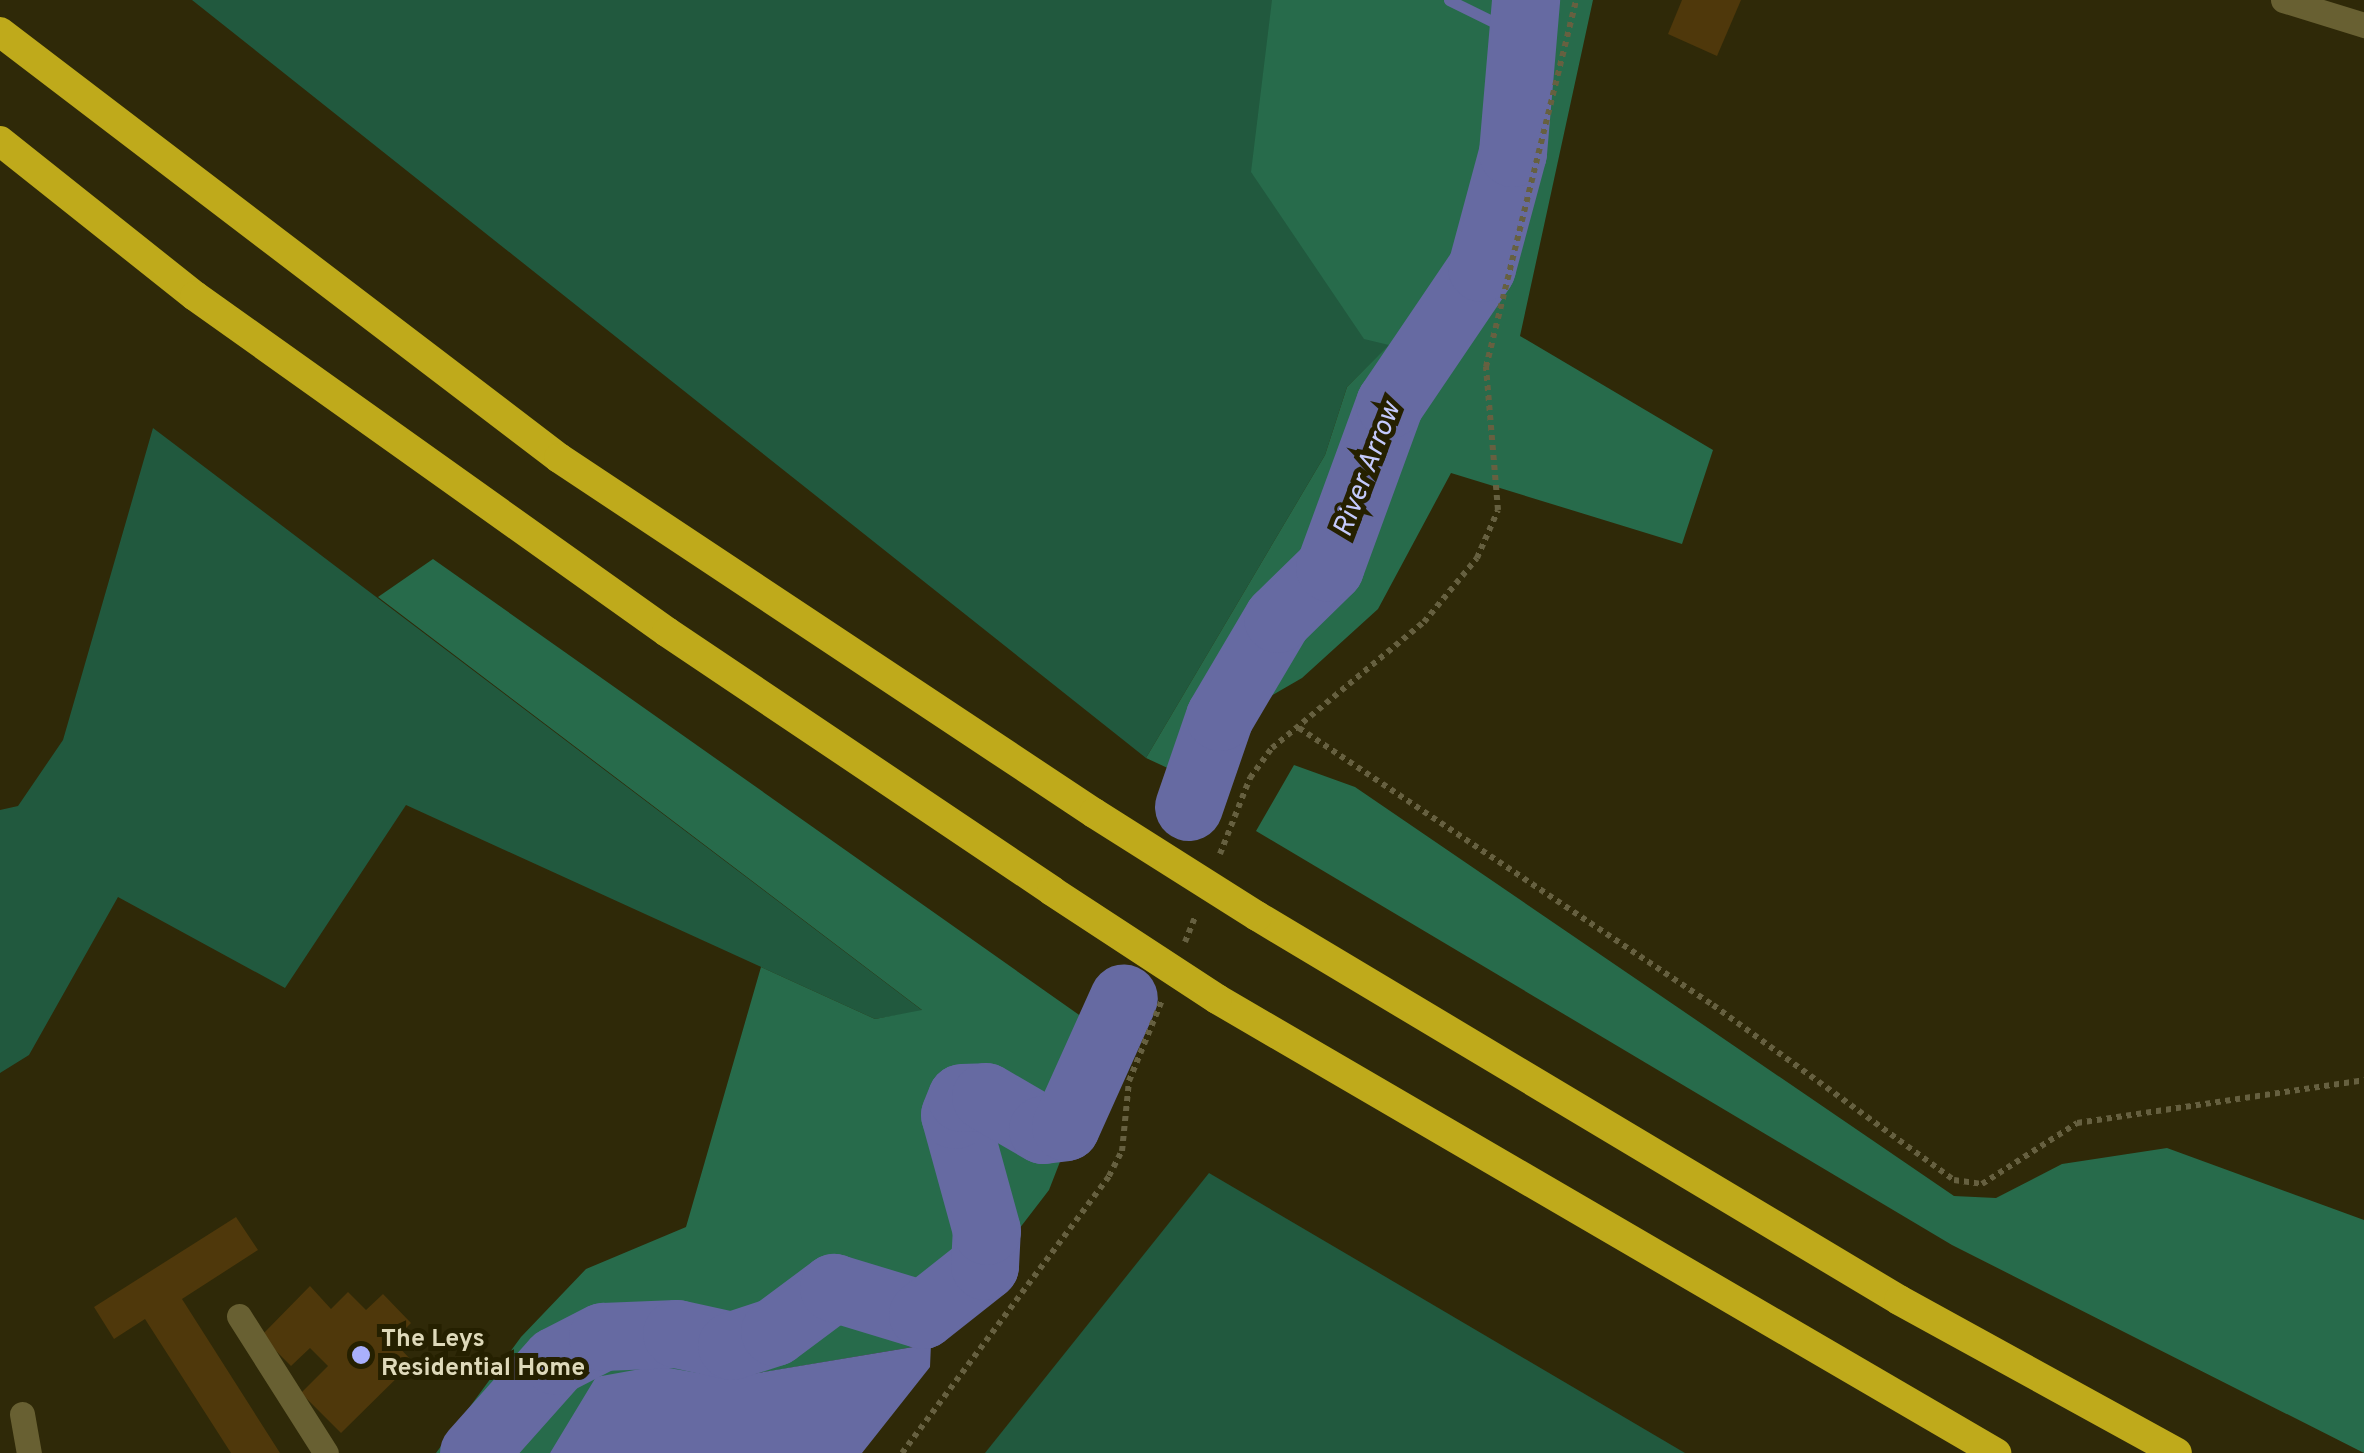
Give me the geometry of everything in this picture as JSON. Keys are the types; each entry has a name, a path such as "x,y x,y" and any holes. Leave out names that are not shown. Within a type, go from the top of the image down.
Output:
{"highway":[{"path":"0,32 559,458 1094,813 1257,916 1882,1290 2178,1453"},
{"path":"0,141 211,308 666,632 1052,891 1217,999 1996,1453"}],"street":[{"path":"2283,0 2364,25"},
{"path":"239,1316 326,1453"},
{"path":"22,1414 29,1453"}],"path":[{"path":"1215,866 1250,778 1299,728 1424,622 1477,558 1498,510 1486,367 1576,0"},
{"path":"1299,728 1713,1004 1954,1180 1982,1184 2077,1122 2364,1080"},
{"path":"1180,955 1201,902"},
{"path":"902,1453 1109,1176 1122,1151 1129,1081 1166,990"}],"green space":[{"path":"192,0 1272,0 1390,345 1347,387 1325,455 1146,758"},
{"path":"1272,0 1593,0 1520,336 1713,450 1682,544 1451,473 1378,609 1302,678 1259,703 1213,789 1146,758 1325,455 1347,387 1389,345 1364,339 1251,172"},
{"path":"153,428 923,1011 875,1019 406,805 285,988 118,897 29,1055 0,1073 0,810 18,806 63,740"},
{"path":"433,559 1109,1036 1049,1190 931,1344 629,1395 550,1453 436,1453 521,1337 586,1269 686,1227 761,967 875,1019 922,1010 378,597"},
{"path":"1294,765 1355,787 1954,1196 1996,1198 2062,1164 2167,1148 2364,1220 2364,1453 1952,1245 1256,831"},
{"path":"1209,1173 1685,1453 985,1453"}],"water":[{"path":"931,1344 930,1367 862,1453 550,1453 596,1377 657,1366 728,1378"}],"building":[{"path":"1682,0 1741,0 1717,56 1668,34"},
{"path":"236,1217 258,1250 182,1299 280,1453 231,1453 145,1319 114,1339 94,1307"},
{"name":"The Leys Residential Home","path":"310,1286 331,1309 348,1292 366,1310 383,1294 411,1323 393,1341 413,1362 341,1433 301,1393 328,1366 310,1348 291,1366 261,1336"}],"waterway":[{"path":"1449,0 1518,34"},
{"name":"River Arrow","path":"1189,807 1220,717 1278,619 1330,568 1390,404 1482,268 1513,153 1526,0"},
{"name":"River Arrow","path":"474,1453 556,1361 603,1337 677,1334 732,1346 775,1332 834,1288 923,1315 985,1266 987,1231 955,1115 962,1098 986,1097 1043,1130 1066,1127 1124,998"}],"place":[{"name":"The Leys Residential Home","path":"361,1355"}]}
